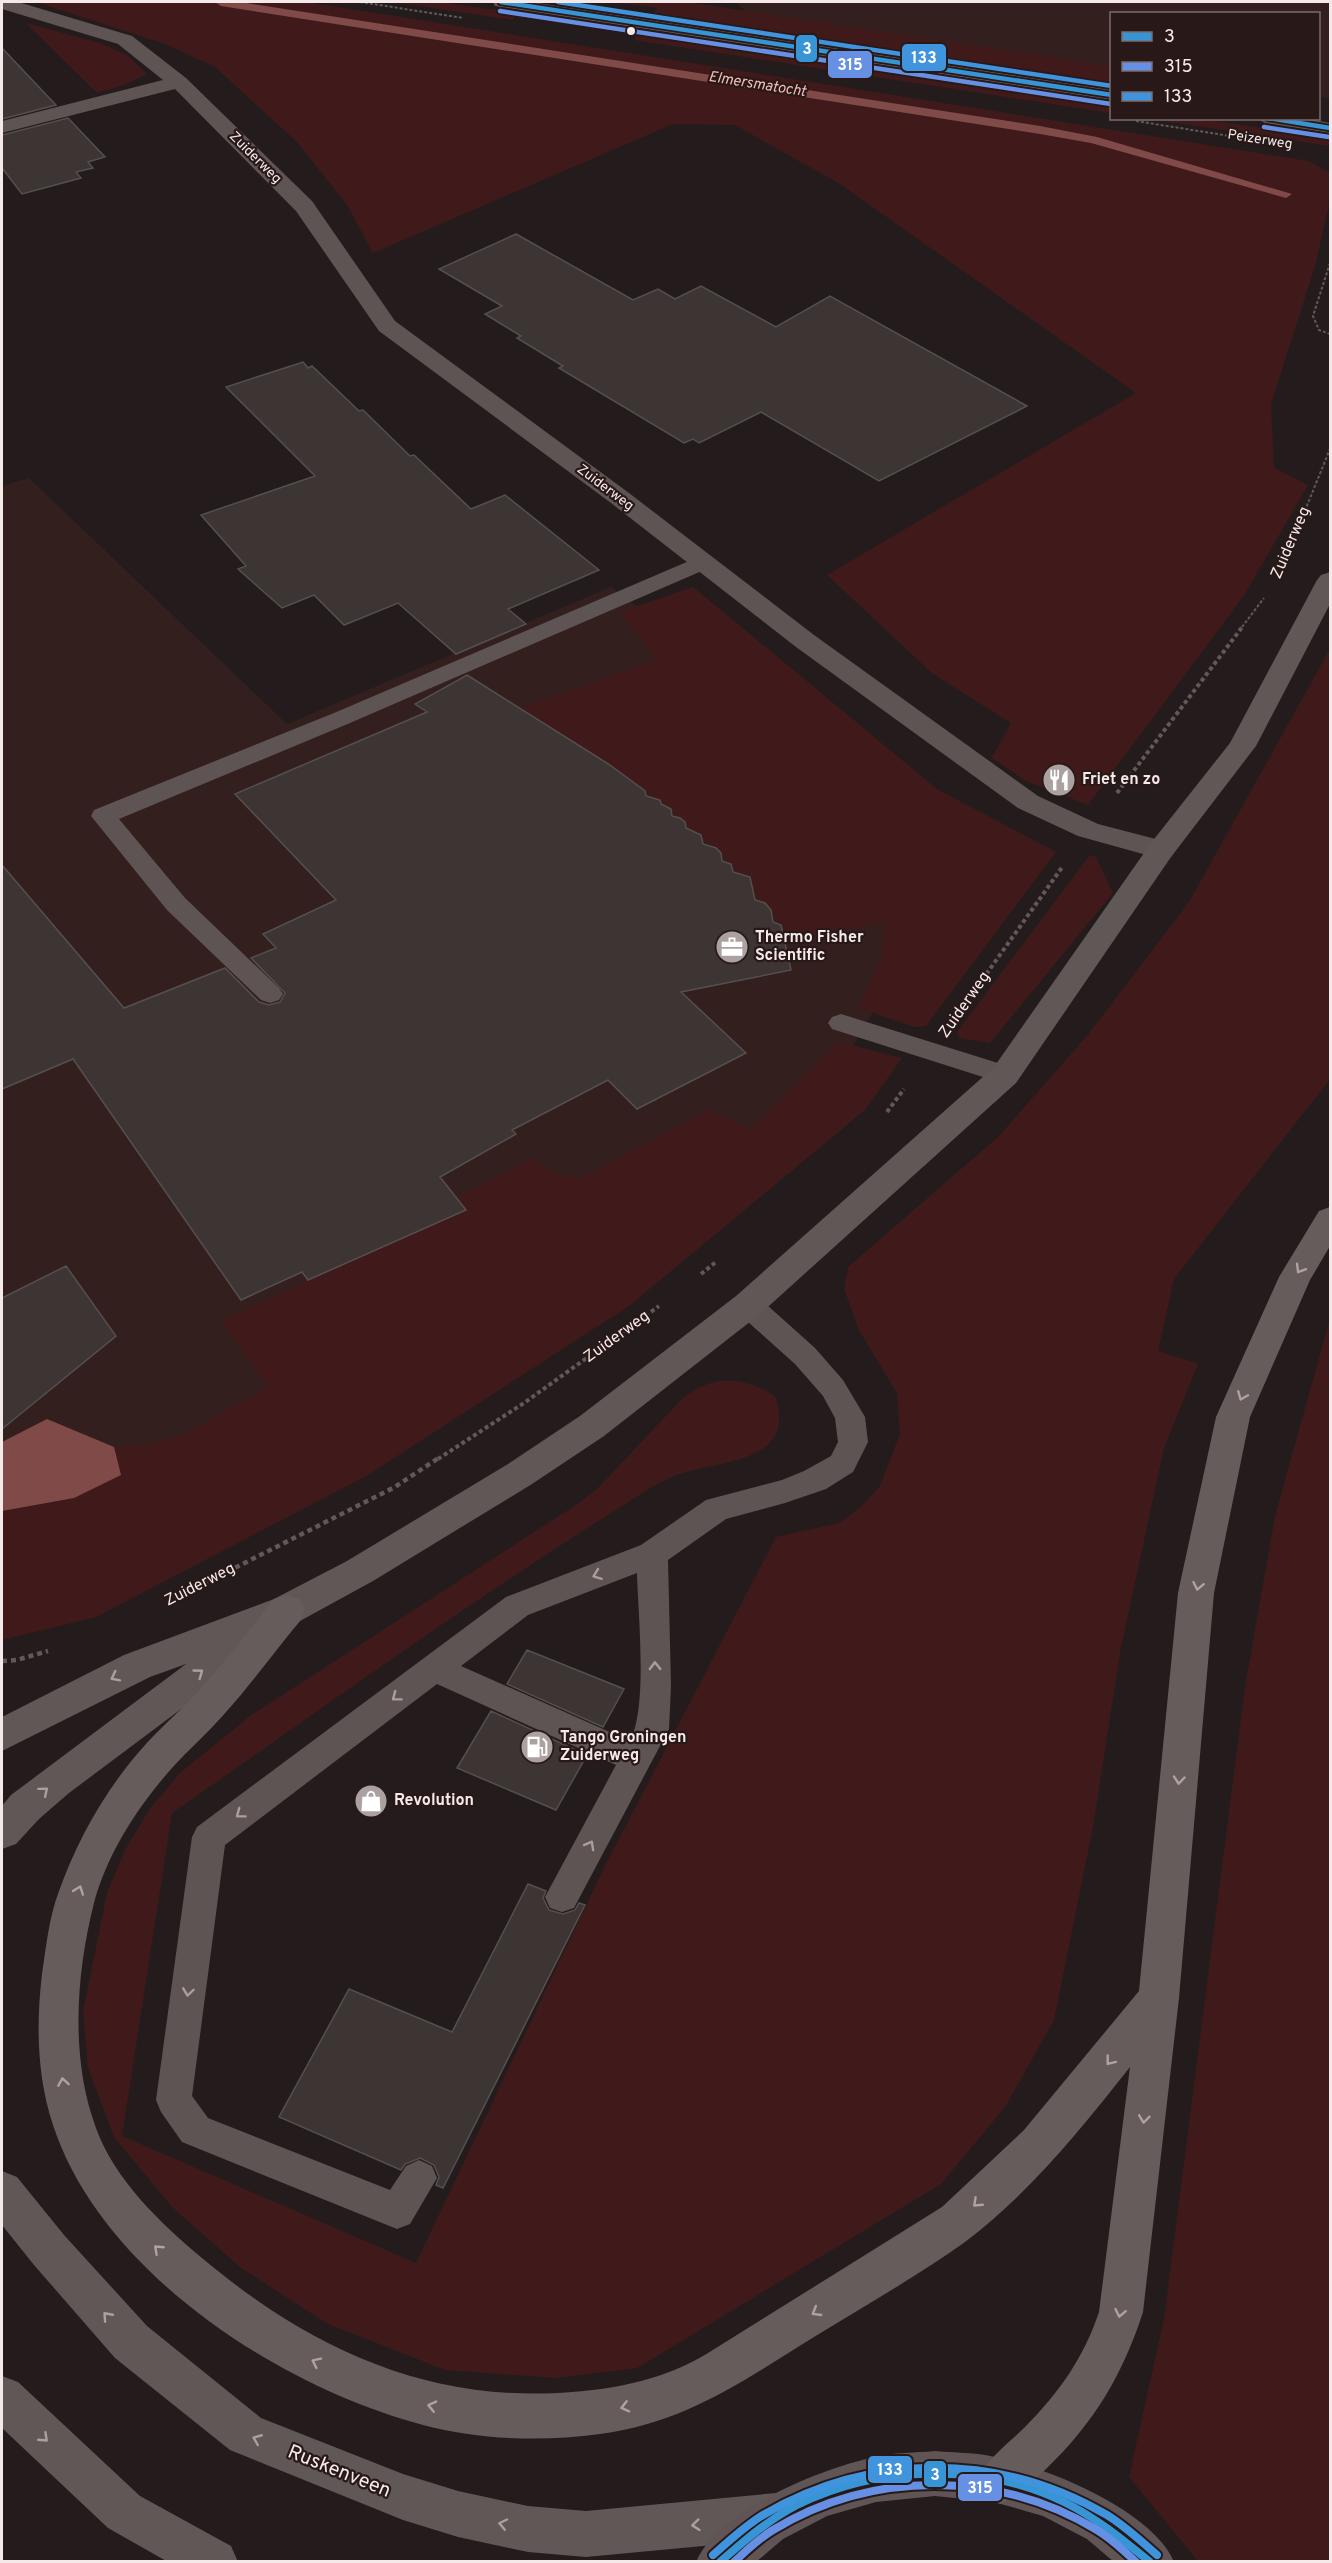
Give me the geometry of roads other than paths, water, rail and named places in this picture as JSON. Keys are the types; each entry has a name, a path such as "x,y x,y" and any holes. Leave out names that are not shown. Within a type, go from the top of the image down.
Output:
{"highway":[{"path":"1000,2481 1052,2435 1083,2396 1115,2335 1121,2312 1159,1998 1196,1593 1233,1417 1295,1277 1330,1219"},
{"path":"287,1610 207,1708 169,1744 128,1794 102,1836 77,1894 62,1967 57,2009 59,2056 65,2093 76,2133 104,2182 137,2229 194,2281 240,2317 287,2348 369,2387 474,2415 517,2419 564,2417 616,2409 682,2392 825,2307 955,2224 1023,2161 1070,2110 1159,1998"}],"main road":[{"path":"719,2562 738,2542 776,2516 822,2493 872,2478 923,2473 974,2476 1000,2481 1040,2491 1079,2506 1132,2543 1151,2562"}],"street":[{"name":"Zuiderweg","path":"2,3 125,40 178,82 304,206 387,326 805,641 1028,802 1088,830 1161,850"},
{"path":"2,127 178,82"},
{"path":"2,1735 137,1666 287,1610 360,1571 520,1474 592,1426 670,1368 748,1305 1005,1075 1161,850 1242,746 1330,580"},
{"path":"2,1832 25,1807 56,1781 287,1610"},
{"name":"Ruskenveen","path":"2,2192 49,2250 131,2342 246,2434 403,2497 458,2514 528,2529 586,2534 776,2516"},
{"path":"2,2398 124,2512 215,2562"}],"lane":[{"path":"501,2 1110,95"},
{"name":"Peizerweg","path":"1278,120 1330,128"},
{"path":"270,994 176,904 103,816 342,718 703,562"},
{"path":"842,1023 1005,1075"},
{"path":"419,2178 397,2211 195,2130 174,2100 209,1837 517,1606 652,1554 717,1509 785,1491 815,1480 842,1464 853,1442 850,1417 833,1388 805,1356 748,1305"},
{"path":"562,1897 653,1729 655,1686 652,1554"},
{"path":"434,1668 637,1759"}],"waterway":[{"name":"Elmersmatocht","path":"221,2 1040,130 1093,140 1286,194"}],"place":[{"name":"Friet en zo","path":"1059,780"},
{"name":"Thermo Fisher Scientific","path":"732,947"},
{"name":"Tango Groningen Zuiderweg","path":"537,1747"},
{"name":"Revolution","path":"371,1801"}]}
